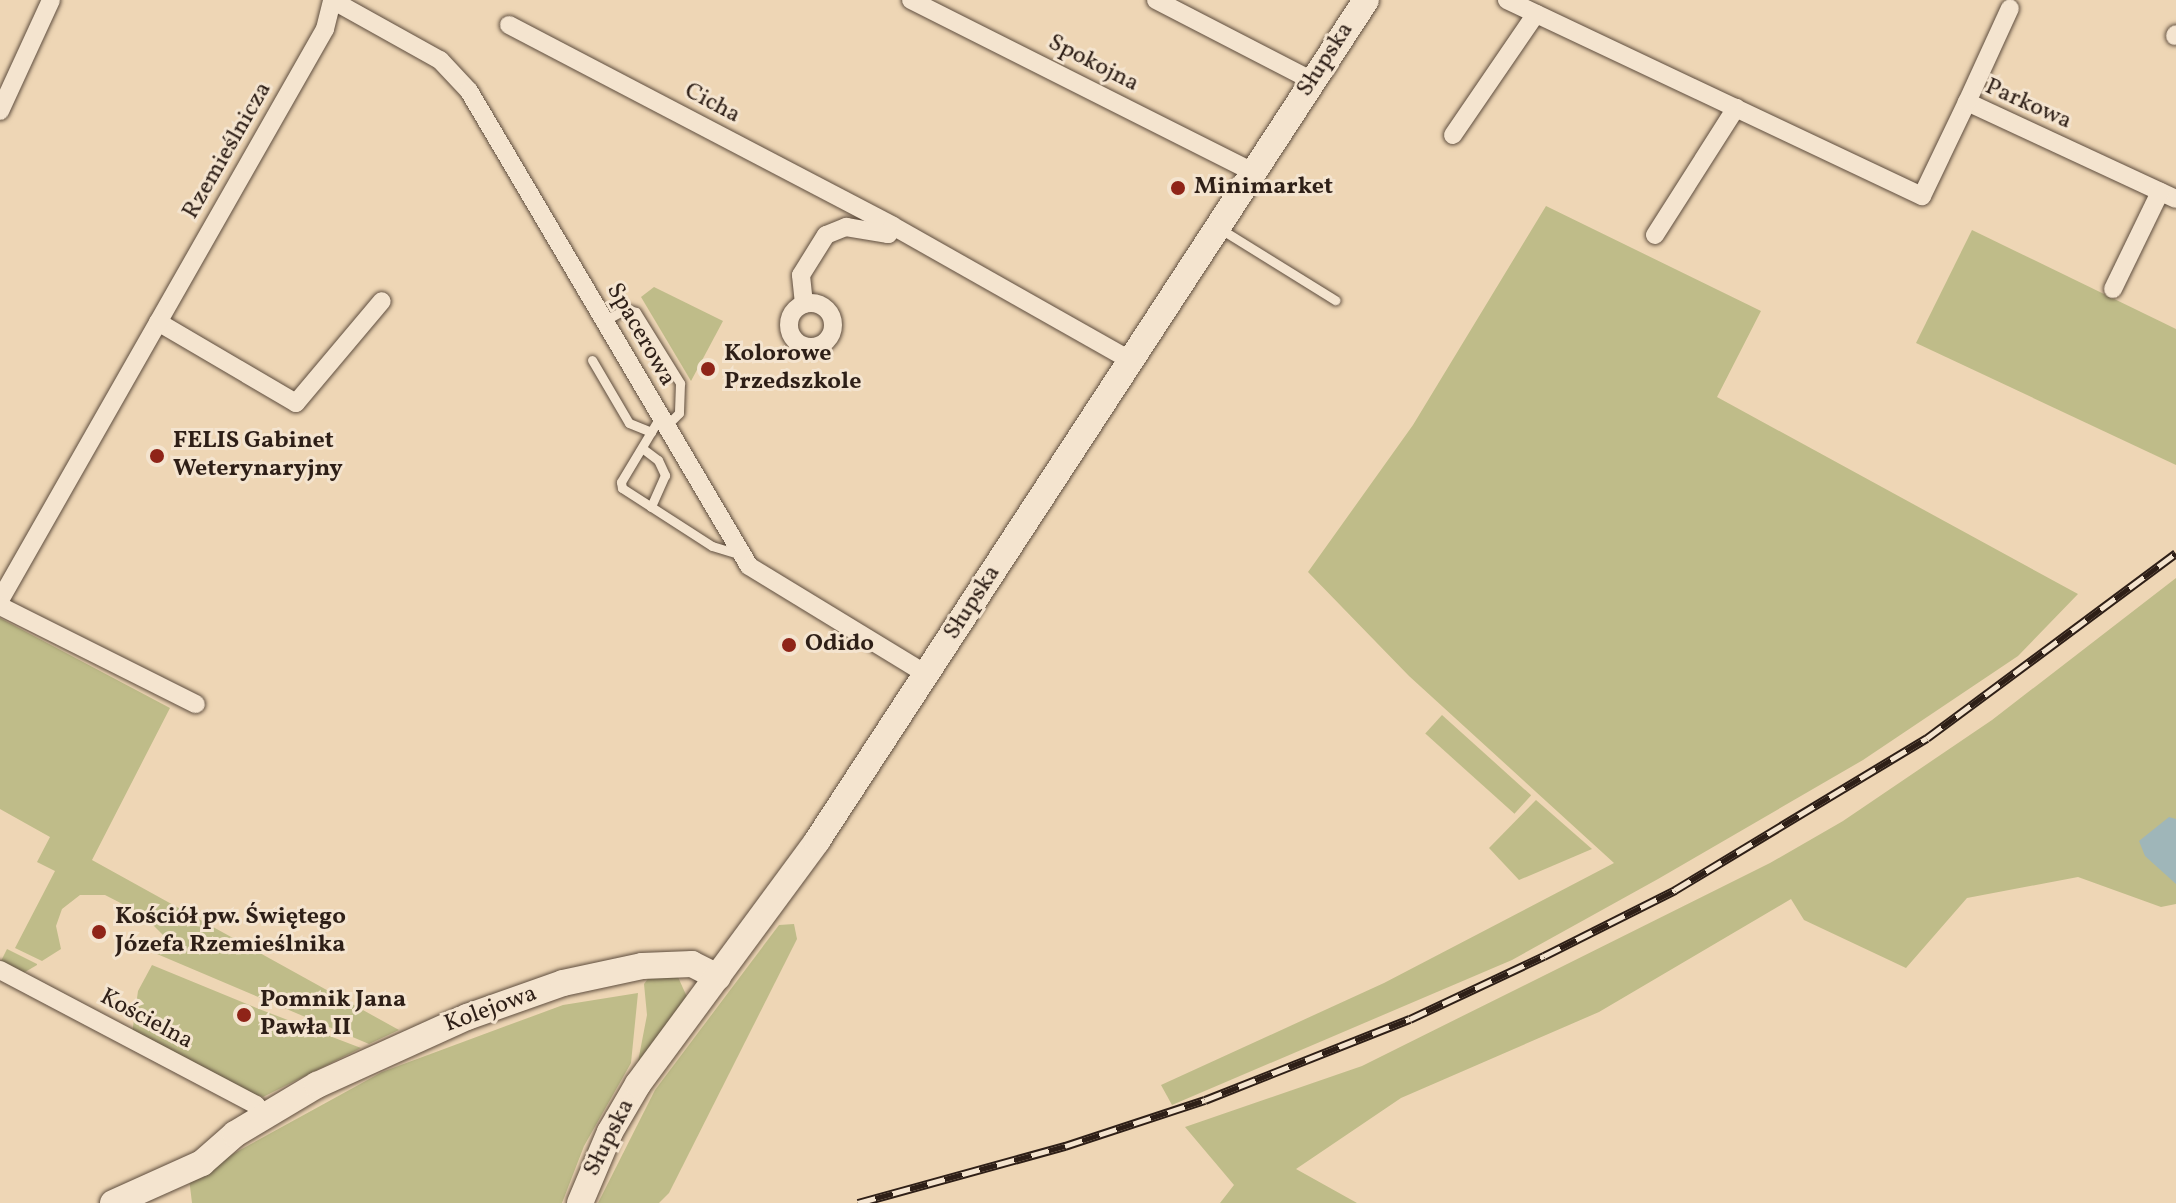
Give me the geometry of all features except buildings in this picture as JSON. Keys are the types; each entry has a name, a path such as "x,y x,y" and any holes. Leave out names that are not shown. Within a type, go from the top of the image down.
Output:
{"main road":[{"name":"Słupska","path":"580,1203 625,1104 798,869 1366,0"},
{"name":"Kolejowa","path":"116,1201 202,1163 235,1134 407,1041 563,983 676,963 701,967 718,977"}],"street":[{"path":"0,111 51,0"},
{"name":"Spacerowa","path":"332,0 440,60 469,91 604,321 659,425 741,555 764,577 926,674"},
{"name":"Rzemieślnicza","path":"0,600 325,29 332,0"},
{"name":"Spokojna","path":"911,0 1253,172"},
{"path":"1156,0 1313,81"},
{"name":"Parkowa","path":"1507,0 1922,196 1967,102 2168,196"},
{"path":"1967,102 2010,8"},
{"path":"1453,135 1536,14"},
{"name":"Cicha","path":"509,25 893,226 1130,360"},
{"path":"1655,235 1736,108"},
{"path":"2113,289 2168,196"},
{"path":"804,304 801,275 826,235 846,227 888,234 893,226"},
{"path":"158,322 296,403 382,301"},
{"path":"0,606 196,704"},
{"name":"Kościelna","path":"0,970 256,1105 266,1117"}],"lane":[{"path":"1217,227 1335,300"},
{"path":"604,321 626,309 636,312 680,383 679,413 659,425 621,482 651,507 712,546 741,555"},
{"path":"592,360 629,423 659,425"},
{"path":"642,448 658,460 665,475 651,507"}],"shaded area":[{"path":"1546,206 1761,311 1717,397 2078,594 2018,656 1863,760 1658,879 1512,960 1172,1105 1161,1085 1384,983 1614,863 1409,676 1308,572 1413,425"},
{"path":"1972,230 2176,329 2176,465 1916,343"},
{"path":"654,287 723,321 691,381 641,297"},
{"path":"2176,578 2176,904 2161,907 2078,877 1967,898 1906,968 1804,920 1791,899 1599,1012 1401,1098 1296,1169 1357,1203 1220,1203 1234,1185 1185,1127 1362,1066 1770,863 1843,821 1992,720"},
{"path":"0,618 170,708 92,860 399,1030 369,1044 157,954 165,937 142,914 105,895 80,895 62,909 56,926 61,949 42,961 15,948 55,871 37,862 50,837 0,809"},
{"path":"1442,715 1531,795 1514,814 1425,734"},
{"path":"1536,800 1592,849 1519,880 1489,848"},
{"path":"794,924 797,939 669,1193 659,1203 598,1203 655,1090 779,925"},
{"path":"7,949 37,965 20,975 0,963"},
{"path":"152,965 361,1048 263,1097 251,1093 132,1034 138,991"},
{"path":"650,976 678,977 687,997 637,1067 647,1015 644,984"},
{"path":"638,993 631,1063 584,1146 562,1203 192,1203 189,1178 382,1072 563,1005"}],"water":[{"path":"2169,817 2176,819 2176,884 2145,856 2139,841"}],"railway":[{"path":"858,1203 1065,1146 1205,1100 1410,1019 1544,956 1675,890 1927,738 2176,553"}],"place":[{"name":"Minimarket","path":"1178,188"},
{"name":"Kolorowe Przedszkole","path":"708,369"},
{"name":"FELIS Gabinet Weterynaryjny","path":"157,456"},
{"name":"Odido","path":"789,645"},
{"name":"Kościół pw. Świętego Józefa Rzemieślnika","path":"99,932"},
{"name":"Pomnik Jana Pawła II","path":"244,1015"}]}
